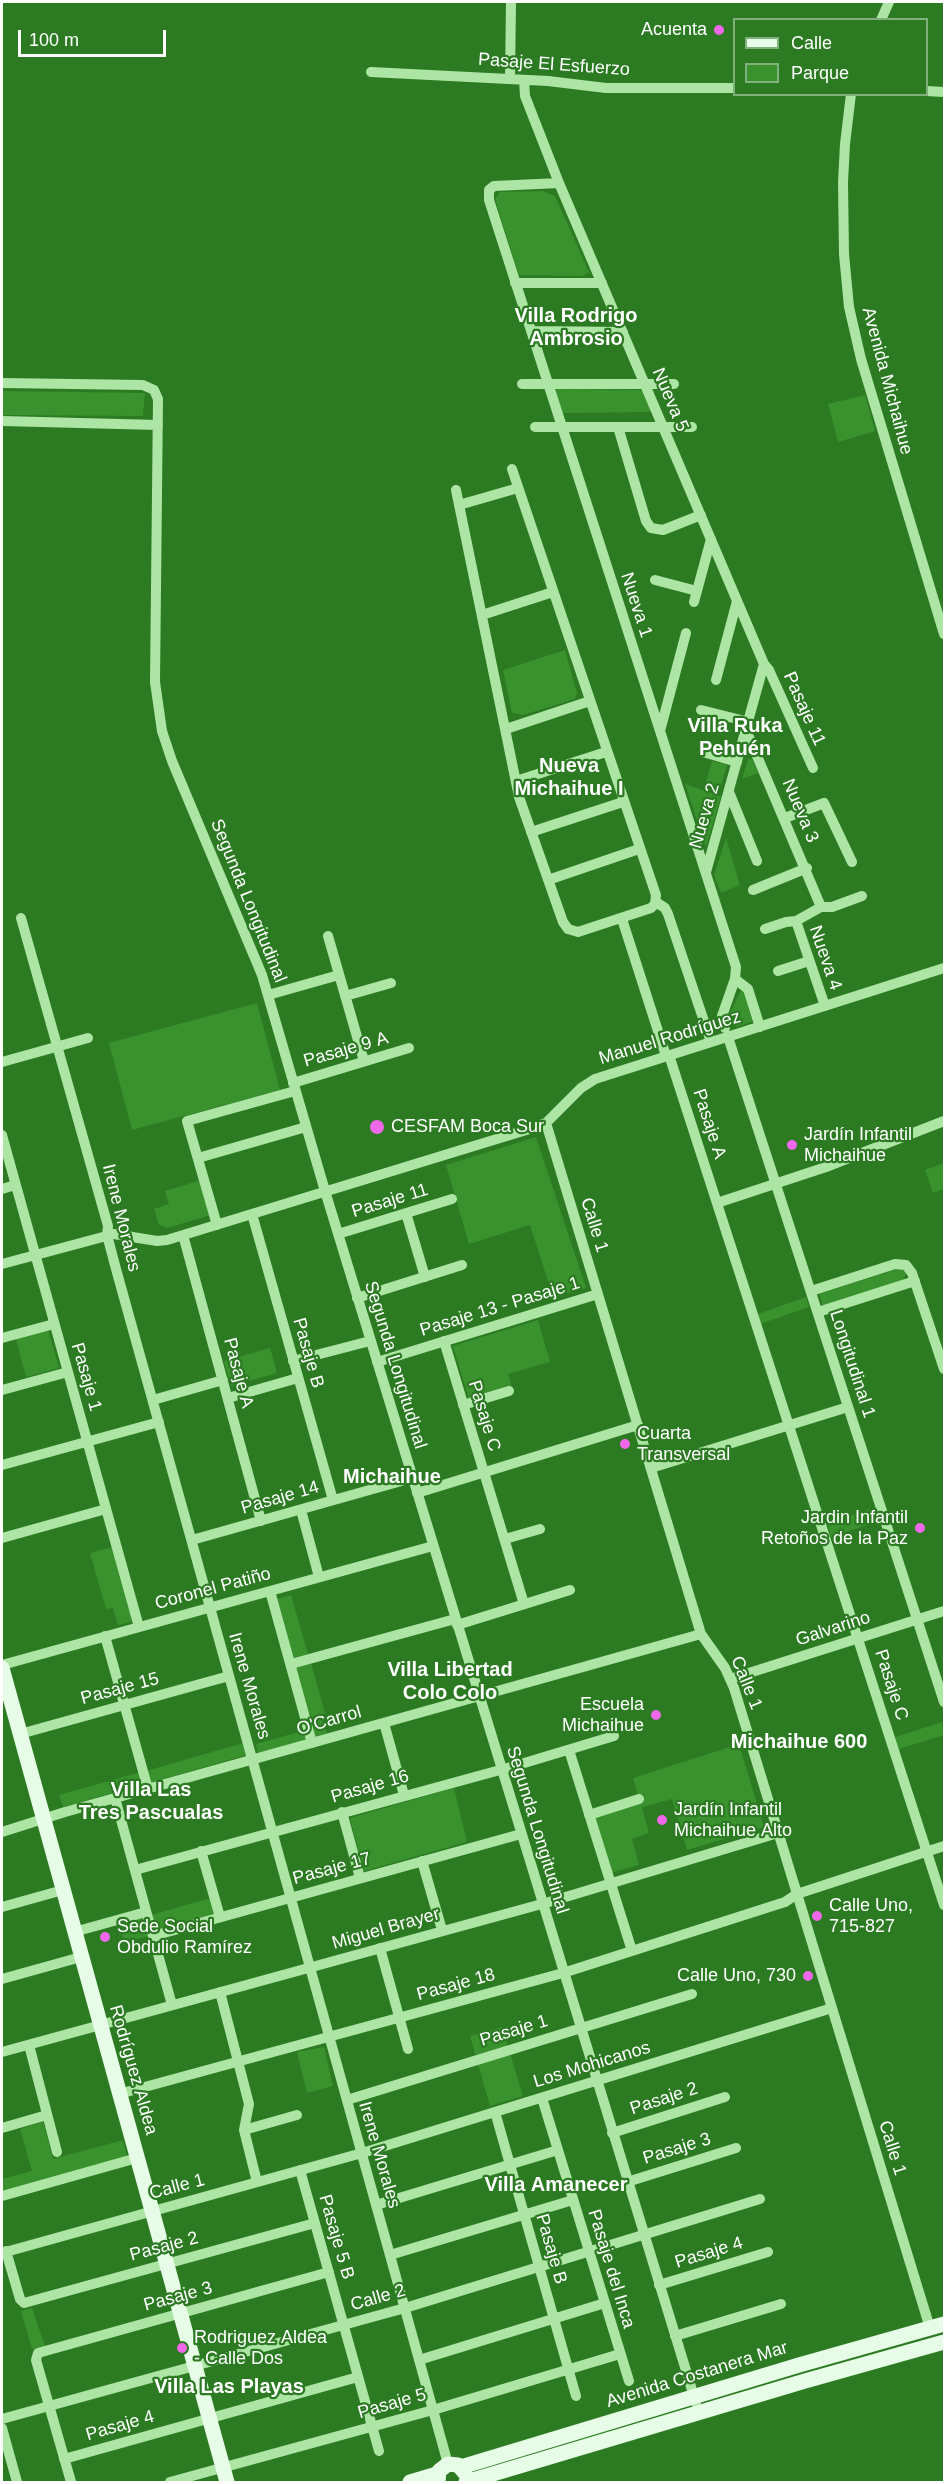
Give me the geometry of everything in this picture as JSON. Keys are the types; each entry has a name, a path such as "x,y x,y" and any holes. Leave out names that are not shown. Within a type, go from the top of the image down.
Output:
{"main road":[{"name":"Rodríguez Aldea","path":"2,1675 225,2475"},
{"name":"Avenida Costanera Mar","path":"410,2482 937,2326"},
{"name":"Avenida Costanera Mar","path":"446,2472 466,2474 466,2482 698,2412 945,2342"}],"street":[{"path":"510,79 511,2"},
{"path":"882,18 890,2"},
{"name":"Pasaje El Esfuerzo","path":"371,72 510,79 606,87 733,88"},
{"name":"Nueva 5","path":"524,80 528,104 559,183 764,664"},
{"path":"928,92 945,92"},
{"name":"Avenida Michaihue","path":"851,96 844,144 843,182 844,254 849,307 861,359 945,634"},
{"name":"Nueva 1","path":"559,183 494,186 489,190 489,200 736,967 735,979 722,1016 727,1032"},
{"path":"515,283 602,284"},
{"path":"531,331 623,332"},
{"name":"Segunda Longitudinal","path":"2,382 143,385 154,390 158,399 155,662 159,716 172,761 247,934 268,995 370,1341 698,2412"},
{"path":"522,384 674,384"},
{"path":"2,421 158,425"},
{"path":"535,427 692,427"},
{"path":"618,427 646,521 651,528 663,530 701,515"},
{"path":"456,490 516,781 531,832 563,922 571,931 578,932 622,919 651,908 656,902 656,895 512,469"},
{"path":"459,505 518,488"},
{"path":"655,580 696,597 711,538"},
{"path":"482,615 553,592"},
{"path":"716,680 737,601"},
{"path":"660,731 686,633"},
{"name":"Nueva 2","path":"705,873 764,664"},
{"name":"Pasaje 11","path":"764,664 769,670 813,768"},
{"path":"506,729 590,701"},
{"path":"701,710 747,726"},
{"name":"Nueva 3","path":"747,726 807,868 821,907"},
{"path":"516,781 606,752"},
{"path":"703,752 737,762"},
{"path":"729,792 757,861"},
{"path":"531,832 623,802"},
{"path":"785,818 824,803 852,862"},
{"path":"548,880 639,849"},
{"path":"753,890 807,868"},
{"path":"765,928 796,921 821,907 832,907 862,896"},
{"path":"656,902 665,908 668,914 711,1042"},
{"name":"Irene Morales","path":"21,918 108,1226 107,1235 433,2410 446,2472"},
{"name":"Pasaje A","path":"622,919 717,1203"},
{"name":"Nueva 4","path":"796,921 825,1006"},
{"path":"328,936 364,1062"},
{"path":"778,971 809,961"},
{"name":"Manuel Rodríguez","path":"2,1264 107,1235 120,1234 161,1241 546,1123 581,1088 595,1078 711,1042 727,1032 760,1027 945,968"},
{"path":"268,995 339,975"},
{"path":"735,979 748,989 760,1027"},
{"path":"345,996 391,983"},
{"name":"Longitudinal 1","path":"727,1032 945,1702"},
{"path":"2,1062 88,1038"},
{"name":"Pasaje 9 A","path":"198,1158 187,1121 409,1048"},
{"path":"789,1425 717,1203 776,1184 945,1121"},
{"name":"Calle 1","path":"546,1123 701,1634 730,1679 832,2008 937,2326"},
{"path":"217,1225 198,1158 306,1128"},
{"name":"Pasaje 1","path":"2,1136 139,1627"},
{"path":"2,1189 15,1185"},
{"name":"Pasaje 11","path":"338,1234 452,1199"},
{"path":"405,1213 425,1277"},
{"name":"Pasaje B","path":"252,1214 333,1500"},
{"name":"Pasaje A","path":"183,1235 261,1521"},
{"path":"811,1291 899,1263 909,1267 945,1369"},
{"path":"357,1298 462,1265"},
{"path":"818,1312 915,1281"},
{"name":"Pasaje 13 - Pasaje 1","path":"377,1362 598,1294"},
{"path":"2,1338 54,1324"},
{"path":"293,1361 370,1341"},
{"name":"Pasaje C","path":"444,1341 524,1604"},
{"path":"2,1390 68,1372"},
{"path":"228,1398 298,1378"},
{"path":"153,1400 223,1380"},
{"path":"464,1405 509,1391"},
{"path":"651,1468 848,1407"},
{"path":"2,1465 159,1422"},
{"path":"417,1493 638,1425"},
{"name":"Pasaje C","path":"789,1425 927,1851"},
{"name":"Pasaje 14","path":"192,1540 412,1478"},
{"path":"2,1538 106,1509"},
{"path":"301,1510 319,1577"},
{"path":"505,1539 540,1529"},
{"name":"Coronel Patiño","path":"2,1675 105,1636 433,1545"},
{"path":"270,1590 312,1743"},
{"path":"291,1664 570,1590"},
{"name":"Galvarino","path":"730,1679 945,1611"},
{"name":"O'Carrol","path":"2,1832 115,1798 701,1634"},
{"path":"105,1636 148,1789"},
{"name":"Pasaje 15","path":"20,1734 229,1676"},
{"path":"384,1723 404,1795"},
{"name":"Pasaje 16","path":"135,1870 614,1736"},
{"path":"569,1750 632,1951"},
{"path":"115,1798 172,2005"},
{"path":"589,1815 639,1799"},
{"path":"342,1812 360,1878"},
{"name":"Miguel Brayer","path":"2,2052 542,1903 778,1833"},
{"name":"Pasaje 17","path":"153,1936 521,1834"},
{"name":"Pasaje 18","path":"119,2094 563,1973 785,1902 797,1894 945,1846"},
{"path":"201,1851 220,1917"},
{"path":"927,1851 945,1905"},
{"path":"422,1861 442,1930"},
{"path":"2,1907 63,1890"},
{"path":"74,1932 146,1912"},
{"path":"380,1948 408,2049"},
{"path":"2,1978 81,1957"},
{"path":"220,1992 250,2106 244,2130 257,2182"},
{"name":"Pasaje 1","path":"347,2100 692,1994"},
{"name":"Los Mohicanos","path":"362,2153 832,2008"},
{"path":"29,2045 57,2152"},
{"name":"Pasaje 2","path":"612,2133 725,2097"},
{"name":"Pasaje del Inca","path":"542,2098 629,2381"},
{"name":"Pasaje B","path":"495,2112 576,2396"},
{"path":"2,2128 47,2115"},
{"path":"244,2130 297,2115"},
{"name":"Pasaje 3","path":"627,2182 736,2148"},
{"path":"376,2205 558,2150"},
{"name":"Calle 1","path":"4,2252 362,2153"},
{"path":"2,2196 138,2158"},
{"name":"Pasaje 5 B","path":"300,2170 379,2451"},
{"name":"Calle 2","path":"2,2419 405,2308 760,2199"},
{"path":"390,2255 573,2200"},
{"name":"Pasaje 2","path":"4,2252 22,2302 315,2223"},
{"name":"Pasaje 4","path":"659,2285 768,2252"},
{"name":"Pasaje 3","path":"49,2406 36,2355 329,2272"},
{"path":"419,2360 605,2303"},
{"path":"675,2336 781,2304"},
{"name":"Pasaje 5","path":"170,2482 225,2475 372,2427 620,2354"},
{"name":"Pasaje 4","path":"64,2458 358,2377"},
{"path":"49,2406 71,2482"},
{"path":"2,2428 16,2482"}],"green space":[{"path":"543,191 555,196 589,272 583,276 519,275 495,199 500,192"},
{"path":"557,389 640,390 644,392 652,410 649,412 564,413 560,411 554,391"},
{"path":"2,391 145,393 143,416 2,415"},
{"path":"865,395 875,431 838,442 828,404"},
{"path":"565,650 577,693 575,699 523,715 512,713 503,670"},
{"path":"748,759 752,759 758,773 742,779"},
{"path":"712,761 727,765 719,793 704,788"},
{"path":"685,784 721,796 706,847"},
{"path":"726,838 740,885 721,893 714,875"},
{"path":"741,990 746,991 756,1020 736,1027 730,1013"},
{"path":"257,1003 280,1090 132,1130 109,1043"},
{"path":"536,1137 586,1288 553,1297 530,1225 469,1244 446,1165"},
{"path":"944,1163 944,1189 933,1193 925,1170"},
{"path":"201,1180 211,1215 167,1228 159,1225 154,1209 169,1204 165,1191"},
{"path":"903,1269 906,1274 903,1280 823,1306 819,1294"},
{"path":"806,1297 809,1307 760,1324 758,1314"},
{"path":"538,1320 550,1362 508,1374 512,1387 469,1399 453,1346"},
{"path":"48,1329 59,1368 26,1377 16,1339"},
{"path":"270,1348 277,1373 231,1386 224,1361"},
{"path":"874,1508 879,1521 831,1537 827,1523"},
{"path":"112,1547 133,1621 118,1625 113,1608 106,1609 90,1553"},
{"path":"291,1595 308,1654 293,1658 277,1599"},
{"path":"311,1663 325,1713 321,1715 327,1733 315,1737 295,1667"},
{"path":"942,1722 944,1735 899,1749 895,1737"},
{"path":"306,1730 308,1739 258,1753 256,1744"},
{"path":"243,1743 246,1755 149,1783 146,1771"},
{"path":"739,1744 764,1827 687,1850 672,1799 642,1807 649,1833 632,1839 639,1865 611,1873 595,1822 597,1816 640,1803 633,1778"},
{"path":"141,1772 144,1784 63,1807 59,1795"},
{"path":"454,1788 467,1842 364,1871 350,1818"},
{"path":"211,1898 215,1913 213,1917 159,1931 155,1929 151,1915"},
{"path":"140,1918 145,1921 149,1936 124,1942 119,1924"},
{"path":"502,2027 523,2096 490,2106 470,2036"},
{"path":"324,2047 333,2086 307,2093 297,2052"},
{"path":"43,2122 53,2159 123,2140 127,2156 2,2191 2,2179 32,2171 20,2129"},
{"path":"32,2308 45,2346 32,2349 21,2311"}],"place":[{"name":"Acuenta","path":"719,30"},
{"name":"CESFAM Boca Sur","path":"377,1127"},
{"name":"Jardín Infantil Michaihue","path":"792,1145"},
{"name":"Cuarta Transversal","path":"625,1444"},
{"name":"Jardin Infantil Retoños de la Paz","path":"920,1528"},
{"name":"Escuela Michaihue","path":"656,1715"},
{"name":"Jardín Infantil Michaihue Alto","path":"662,1820"},
{"name":"Calle Uno, 715-827","path":"817,1916"},
{"name":"Sede Social Obdulio Ramírez","path":"105,1937"},
{"name":"Calle Uno, 730","path":"808,1976"},
{"name":"Rodriguez Aldea - Calle Dos","path":"182,2348"}],"district":[{"name":"Villa Rodrigo Ambrosio","path":"576,328"},
{"name":"Villa Ruka Pehuén","path":"735,738"},
{"name":"Nueva Michaihue I","path":"569,778"},
{"name":"Michaihue","path":"392,1477"},
{"name":"Villa Libertad Colo Colo","path":"450,1682"},
{"name":"Michaihue 600","path":"799,1742"},
{"name":"Villa Las Tres Pascualas","path":"151,1802"},
{"name":"Villa Amanecer","path":"556,2185"},
{"name":"Villa Las Playas","path":"229,2387"}]}
